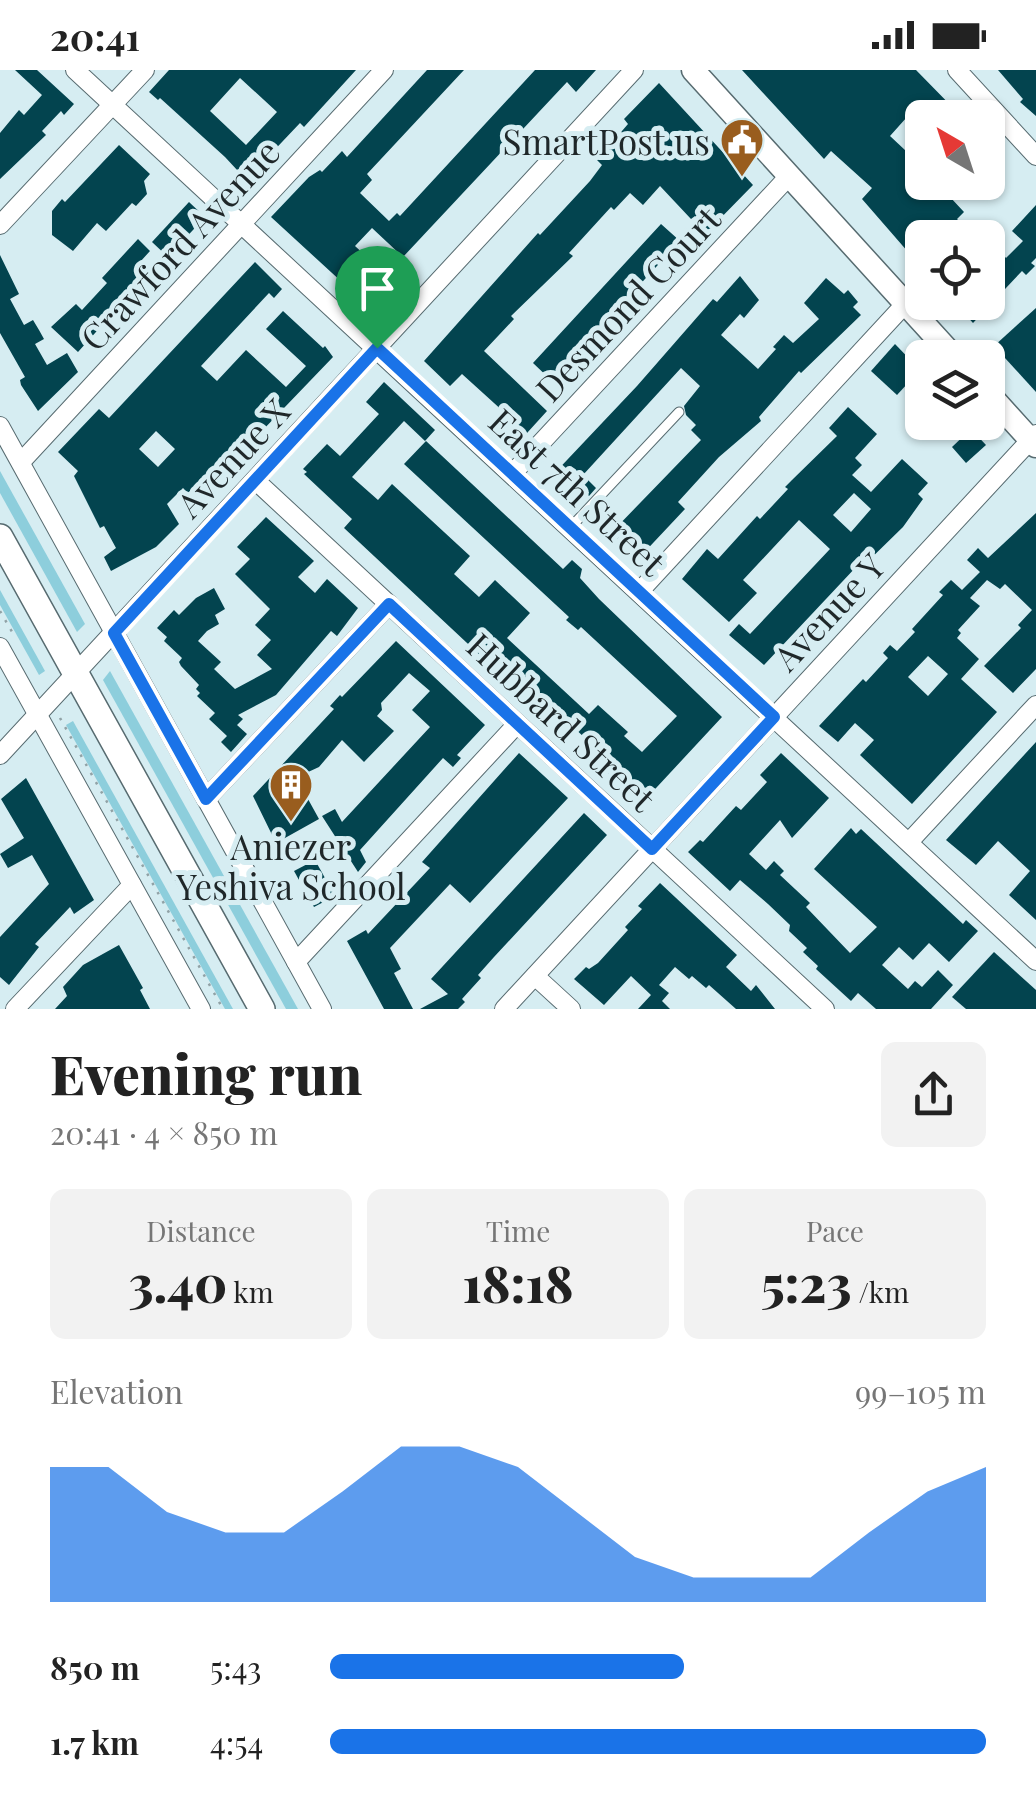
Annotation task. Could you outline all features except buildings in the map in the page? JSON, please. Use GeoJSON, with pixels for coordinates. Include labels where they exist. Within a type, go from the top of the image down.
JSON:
{"type":"FeatureCollection","features":[{"type":"Feature","properties":{"kind":"main road"},"geometry":{"type":"LineString","coordinates":[[693,70],[905,302]]}},
{"type":"Feature","properties":{"kind":"main road"},"geometry":{"type":"LineString","coordinates":[[921,320],[939,340]]}},
{"type":"Feature","properties":{"kind":"main road"},"geometry":{"type":"LineString","coordinates":[[1005,410],[1034,440]]}},
{"type":"Feature","properties":{"kind":"main road"},"geometry":{"type":"LineString","coordinates":[[0,538],[262,1009]]}},
{"type":"Feature","properties":{"kind":"street","name":"East 7th Street"},"geometry":{"type":"LineString","coordinates":[[75,70],[1036,960]]}},
{"type":"Feature","properties":{"kind":"street"},"geometry":{"type":"LineString","coordinates":[[0,225],[144,70]]}},
{"type":"Feature","properties":{"kind":"street","name":"Crawford Avenue"},"geometry":{"type":"LineString","coordinates":[[21,462],[384,70]]}},
{"type":"Feature","properties":{"kind":"street","name":"Avenue X"},"geometry":{"type":"LineString","coordinates":[[0,755],[634,70]]}},
{"type":"Feature","properties":{"kind":"street"},"geometry":{"type":"LineString","coordinates":[[958,70],[1036,156]]}},
{"type":"Feature","properties":{"kind":"street","name":"Desmond Court"},"geometry":{"type":"LineString","coordinates":[[512,474],[790,175]]}},
{"type":"Feature","properties":{"kind":"street"},"geometry":{"type":"LineString","coordinates":[[639,592],[905,304]]}},
{"type":"Feature","properties":{"kind":"street"},"geometry":{"type":"LineString","coordinates":[[0,426],[322,1009]]}},
{"type":"Feature","properties":{"kind":"street","name":"Avenue Y"},"geometry":{"type":"LineString","coordinates":[[504,1009],[1034,440]]}},
{"type":"Feature","properties":{"kind":"street","name":"Hubbard Street"},"geometry":{"type":"LineString","coordinates":[[255,480],[825,1009]]}},
{"type":"Feature","properties":{"kind":"street"},"geometry":{"type":"LineString","coordinates":[[206,799],[389,604]]}},
{"type":"Feature","properties":{"kind":"street"},"geometry":{"type":"LineString","coordinates":[[0,647],[201,1009]]}},
{"type":"Feature","properties":{"kind":"street"},"geometry":{"type":"LineString","coordinates":[[908,842],[1036,704]]}},
{"type":"Feature","properties":{"kind":"street"},"geometry":{"type":"LineString","coordinates":[[296,962],[517,724]]}},
{"type":"Feature","properties":{"kind":"street"},"geometry":{"type":"LineString","coordinates":[[15,1009],[132,885]]}},
{"type":"Feature","properties":{"kind":"street"},"geometry":{"type":"LineString","coordinates":[[535,976],[571,1009]]}},
{"type":"Feature","properties":{"kind":"lane"},"geometry":{"type":"LineString","coordinates":[[570,528],[679,412]]}},
{"type":"Feature","properties":{"kind":"path"},"geometry":{"type":"LineString","coordinates":[[58,715],[223,1009]]}},
{"type":"Feature","properties":{"kind":"shaded area"},"geometry":{"type":"Polygon","coordinates":[[[0,471],[85,624],[77,632],[0,493],[0,471]]]}},
{"type":"Feature","properties":{"kind":"shaded area"},"geometry":{"type":"Polygon","coordinates":[[[0,590],[45,671],[39,675],[0,605],[0,590]]]}},
{"type":"Feature","properties":{"kind":"shaded area"},"geometry":{"type":"Polygon","coordinates":[[[110,671],[298,1009],[286,1009],[103,680],[110,671]]]}},
{"type":"Feature","properties":{"kind":"shaded area"},"geometry":{"type":"Polygon","coordinates":[[[73,721],[233,1009],[225,1009],[66,725],[73,721]]]}},
{"type":"Feature","properties":{"kind":"place","name":"SmartPost.us"},"geometry":{"type":"Point","coordinates":[742,178]}},
{"type":"Feature","properties":{"kind":"place","name":"Aniezer Yeshiva School"},"geometry":{"type":"Point","coordinates":[291,823]}},
{"type":"Feature","properties":{"kind":"route"},"geometry":{"type":"LineString","coordinates":[[377,348],[774,717],[652,849],[389,604],[206,799],[114,633],[377,348]]}}]}
